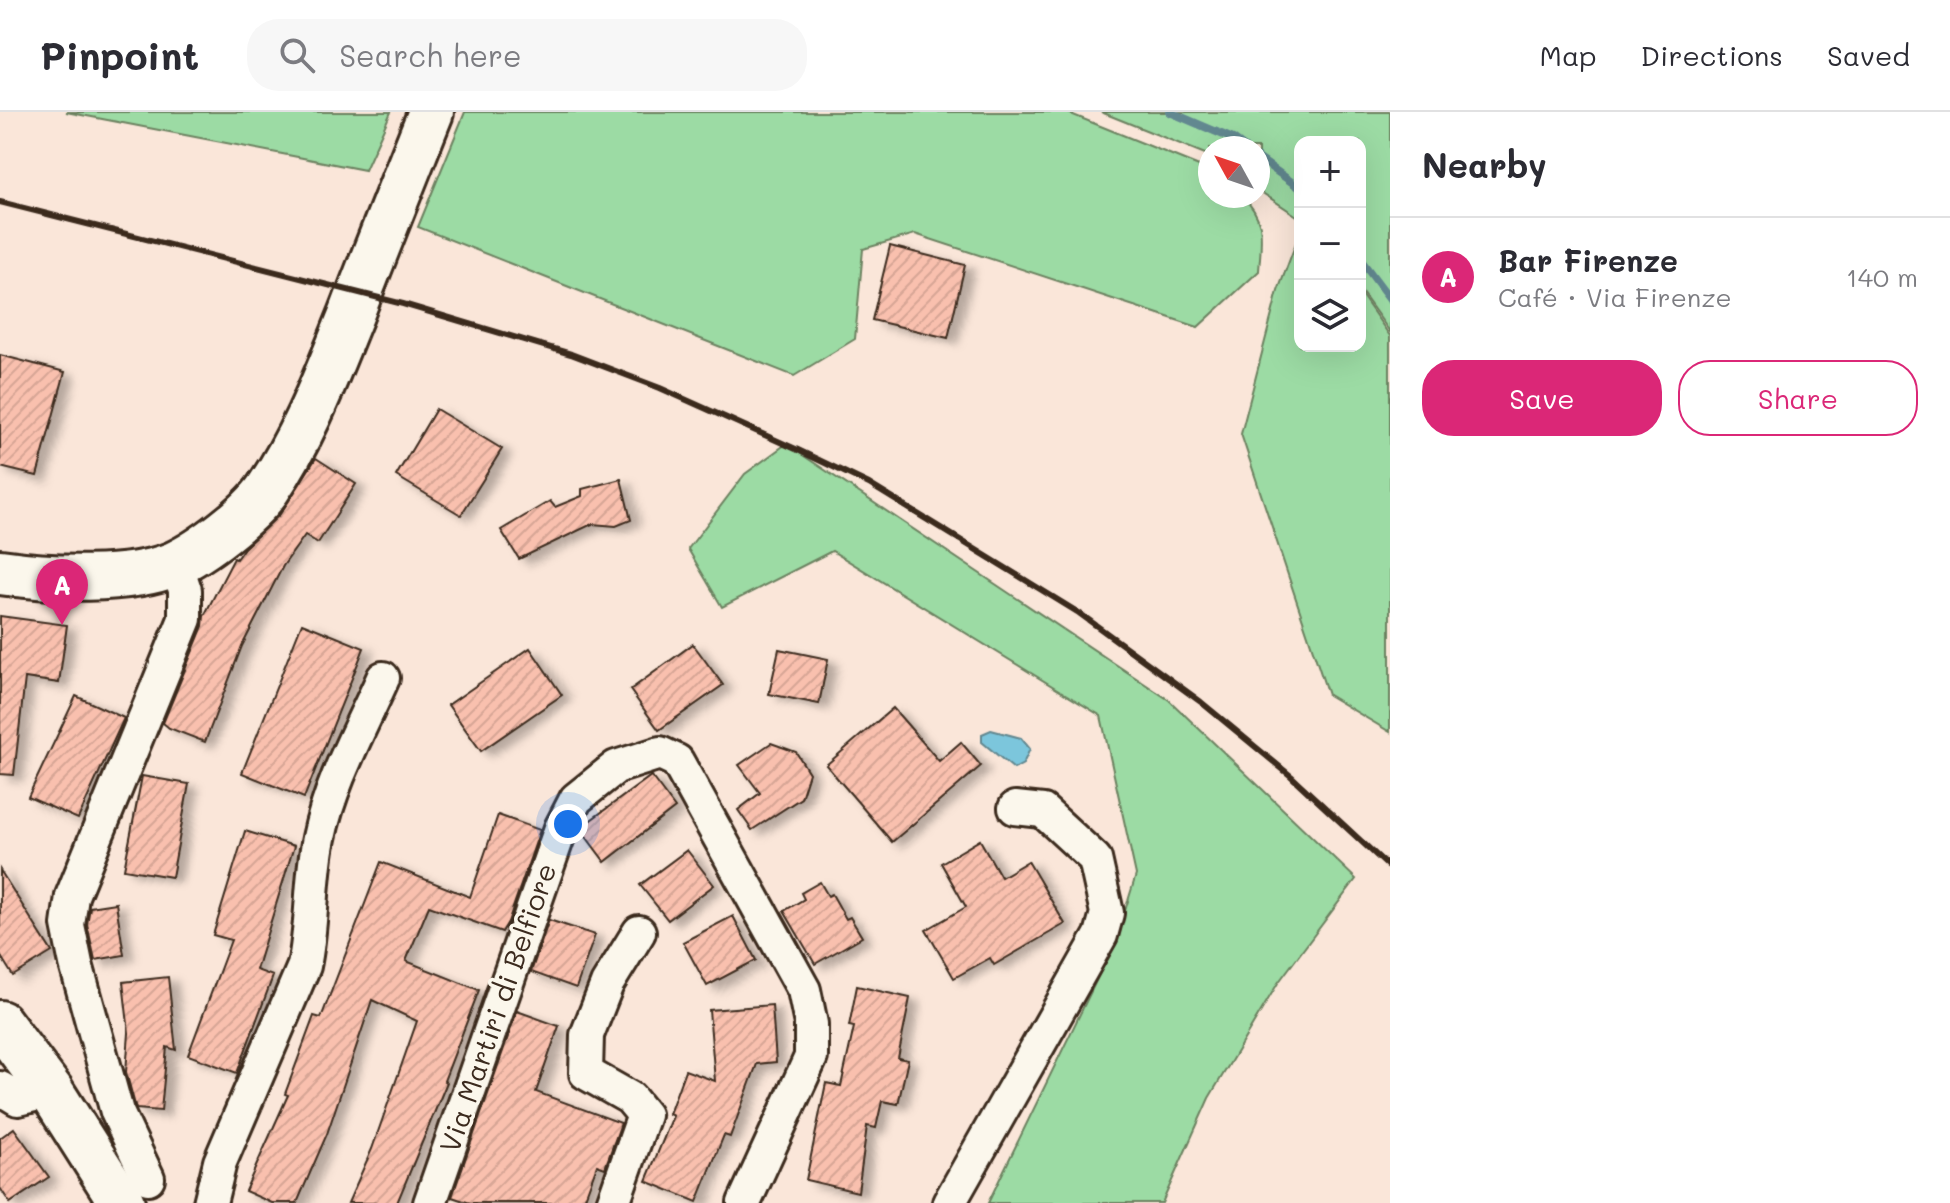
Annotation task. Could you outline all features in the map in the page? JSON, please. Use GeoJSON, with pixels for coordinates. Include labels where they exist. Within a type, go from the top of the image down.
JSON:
{"type":"FeatureCollection","features":[{"type":"Feature","properties":{"kind":"main road"},"geometry":{"type":"LineString","coordinates":[[0,572],[98,577],[145,574],[176,563],[232,526],[266,492],[291,450],[338,345],[431,112]]}},
{"type":"Feature","properties":{"kind":"main road"},"geometry":{"type":"LineString","coordinates":[[0,1023],[51,1091],[135,1190]]}},
{"type":"Feature","properties":{"kind":"street"},"geometry":{"type":"LineString","coordinates":[[135,1190],[68,925],[72,896],[185,619],[185,590],[176,563]]}},
{"type":"Feature","properties":{"kind":"street"},"geometry":{"type":"LineString","coordinates":[[210,1203],[220,1162],[304,966],[309,944],[318,842],[325,812],[383,678]]}},
{"type":"Feature","properties":{"kind":"street","name":"Via Martiri di Belfiore"},"geometry":{"type":"LineString","coordinates":[[430,1203],[566,819],[576,799],[616,767],[660,753],[677,761],[747,883],[804,990],[811,1024],[811,1057],[744,1203]]}},
{"type":"Feature","properties":{"kind":"street"},"geometry":{"type":"LineString","coordinates":[[949,1203],[1101,935],[1107,913],[1095,859],[1043,811],[1015,808]]}},
{"type":"Feature","properties":{"kind":"street"},"geometry":{"type":"LineString","coordinates":[[613,1203],[644,1115],[630,1098],[586,1073],[587,1035],[607,984],[639,932]]}},
{"type":"Feature","properties":{"kind":"street"},"geometry":{"type":"LineString","coordinates":[[0,1088],[18,1099],[51,1091]]}},
{"type":"Feature","properties":{"kind":"green space"},"geometry":{"type":"Polygon","coordinates":[[[66,112],[391,112],[365,170],[66,112]]]}},
{"type":"Feature","properties":{"kind":"green space"},"geometry":{"type":"Polygon","coordinates":[[[465,112],[1066,112],[1198,166],[1198,208],[1252,208],[1259,222],[1261,240],[1259,271],[1198,327],[915,234],[863,249],[855,339],[794,376],[418,227],[465,112]]]}},
{"type":"Feature","properties":{"kind":"green space"},"geometry":{"type":"Polygon","coordinates":[[[1101,112],[1390,112],[1390,332],[1366,298],[1366,136],[1294,136],[1294,214],[1270,198],[1270,136],[1198,136],[1198,151],[1101,112]]]}},
{"type":"Feature","properties":{"kind":"green space"},"geometry":{"type":"Polygon","coordinates":[[[1294,248],[1294,352],[1366,352],[1366,302],[1390,336],[1390,732],[1328,695],[1241,434],[1278,291],[1294,248]]]}},
{"type":"Feature","properties":{"kind":"green space"},"geometry":{"type":"Polygon","coordinates":[[[786,444],[1169,700],[1356,879],[1278,983],[1209,1098],[1162,1203],[988,1203],[1116,940],[1136,875],[1101,716],[832,551],[722,607],[688,549],[745,474],[786,444]]]}},
{"type":"Feature","properties":{"kind":"water"},"geometry":{"type":"Polygon","coordinates":[[[991,730],[1021,738],[1030,749],[1023,764],[1014,769],[982,742],[982,734],[991,730]]]}},
{"type":"Feature","properties":{"kind":"building"},"geometry":{"type":"Polygon","coordinates":[[[890,246],[965,265],[948,338],[872,320],[890,246]]]}},
{"type":"Feature","properties":{"kind":"building"},"geometry":{"type":"Polygon","coordinates":[[[0,355],[65,372],[37,476],[0,467],[0,355]]]}},
{"type":"Feature","properties":{"kind":"building"},"geometry":{"type":"Polygon","coordinates":[[[436,409],[502,449],[461,515],[396,476],[436,409]]]}},
{"type":"Feature","properties":{"kind":"building"},"geometry":{"type":"Polygon","coordinates":[[[316,458],[356,484],[318,543],[305,535],[283,566],[242,646],[205,742],[169,728],[163,723],[203,626],[204,616],[234,558],[280,514],[316,458]]]}},
{"type":"Feature","properties":{"kind":"building"},"geometry":{"type":"Polygon","coordinates":[[[621,479],[631,520],[616,526],[592,524],[519,559],[501,530],[550,501],[555,507],[582,496],[582,489],[621,479]]]}},
{"type":"Feature","properties":{"kind":"building"},"geometry":{"type":"Polygon","coordinates":[[[0,616],[67,625],[59,683],[25,678],[14,775],[0,774],[0,616]]]}},
{"type":"Feature","properties":{"kind":"building"},"geometry":{"type":"Polygon","coordinates":[[[302,623],[364,648],[304,798],[242,773],[302,623]]]}},
{"type":"Feature","properties":{"kind":"building"},"geometry":{"type":"Polygon","coordinates":[[[693,644],[723,685],[659,730],[630,690],[693,644]]]}},
{"type":"Feature","properties":{"kind":"building"},"geometry":{"type":"Polygon","coordinates":[[[530,648],[562,695],[481,751],[448,705],[530,648]]]}},
{"type":"Feature","properties":{"kind":"building"},"geometry":{"type":"Polygon","coordinates":[[[779,649],[828,659],[819,704],[769,694],[779,649]]]}},
{"type":"Feature","properties":{"kind":"building"},"geometry":{"type":"Polygon","coordinates":[[[76,696],[124,718],[78,819],[28,797],[76,696]]]}},
{"type":"Feature","properties":{"kind":"building"},"geometry":{"type":"Polygon","coordinates":[[[893,708],[939,761],[961,742],[981,766],[892,842],[826,765],[893,708]]]}},
{"type":"Feature","properties":{"kind":"building"},"geometry":{"type":"Polygon","coordinates":[[[771,743],[796,752],[809,773],[801,798],[752,830],[738,810],[760,793],[739,765],[771,743]]]}},
{"type":"Feature","properties":{"kind":"building"},"geometry":{"type":"Polygon","coordinates":[[[142,776],[189,784],[172,877],[124,869],[142,776]]]}},
{"type":"Feature","properties":{"kind":"building"},"geometry":{"type":"Polygon","coordinates":[[[651,776],[675,808],[605,862],[581,830],[651,776]]]}},
{"type":"Feature","properties":{"kind":"building"},"geometry":{"type":"Polygon","coordinates":[[[498,815],[540,830],[502,932],[429,906],[406,961],[479,990],[444,1081],[447,1082],[397,1203],[348,1203],[372,1149],[417,1021],[372,1000],[327,1134],[297,1203],[272,1203],[245,1191],[288,1095],[285,1094],[314,1016],[321,1018],[381,862],[470,897],[498,815]]]}},
{"type":"Feature","properties":{"kind":"building"},"geometry":{"type":"Polygon","coordinates":[[[245,831],[294,846],[256,970],[273,976],[237,1073],[188,1055],[231,940],[213,935],[245,831]]]}},
{"type":"Feature","properties":{"kind":"building"},"geometry":{"type":"Polygon","coordinates":[[[980,840],[1001,877],[1028,861],[1065,924],[994,965],[990,958],[954,978],[926,930],[966,907],[941,863],[980,840]]]}},
{"type":"Feature","properties":{"kind":"building"},"geometry":{"type":"Polygon","coordinates":[[[687,850],[714,885],[668,920],[640,885],[687,850]]]}},
{"type":"Feature","properties":{"kind":"building"},"geometry":{"type":"Polygon","coordinates":[[[0,870],[52,952],[13,976],[0,955],[0,870]]]}},
{"type":"Feature","properties":{"kind":"building"},"geometry":{"type":"Polygon","coordinates":[[[820,882],[828,896],[832,894],[846,919],[850,917],[862,937],[815,964],[784,911],[804,899],[801,893],[820,882]]]}},
{"type":"Feature","properties":{"kind":"building"},"geometry":{"type":"Polygon","coordinates":[[[116,903],[124,955],[95,960],[87,924],[90,907],[116,903]]]}},
{"type":"Feature","properties":{"kind":"building"},"geometry":{"type":"Polygon","coordinates":[[[733,916],[756,960],[707,986],[683,942],[733,916]]]}},
{"type":"Feature","properties":{"kind":"building"},"geometry":{"type":"Polygon","coordinates":[[[549,920],[595,935],[576,988],[531,972],[549,920]]]}},
{"type":"Feature","properties":{"kind":"building"},"geometry":{"type":"Polygon","coordinates":[[[168,977],[176,1050],[167,1047],[161,1111],[136,1109],[126,1072],[129,1033],[123,982],[168,977]]]}},
{"type":"Feature","properties":{"kind":"building"},"geometry":{"type":"Polygon","coordinates":[[[857,986],[910,998],[898,1058],[908,1060],[898,1104],[882,1101],[876,1128],[867,1126],[858,1192],[806,1180],[826,1083],[841,1086],[854,1027],[849,1026],[857,986]]]}},
{"type":"Feature","properties":{"kind":"building"},"geometry":{"type":"Polygon","coordinates":[[[772,1005],[776,1062],[757,1064],[730,1137],[724,1135],[697,1202],[646,1181],[673,1116],[669,1114],[685,1070],[715,1081],[709,1010],[772,1005]]]}},
{"type":"Feature","properties":{"kind":"building"},"geometry":{"type":"Polygon","coordinates":[[[517,1011],[559,1026],[536,1092],[621,1123],[605,1168],[597,1165],[583,1203],[470,1203],[452,1197],[517,1011]]]}},
{"type":"Feature","properties":{"kind":"building"},"geometry":{"type":"Polygon","coordinates":[[[14,1128],[49,1177],[10,1203],[0,1188],[0,1138],[14,1128]]]}},
{"type":"Feature","properties":{"kind":"waterway"},"geometry":{"type":"LineString","coordinates":[[1170,112],[1226,136]]}},
{"type":"Feature","properties":{"kind":"waterway"},"geometry":{"type":"LineString","coordinates":[[1270,167],[1294,184]]}},
{"type":"Feature","properties":{"kind":"waterway"},"geometry":{"type":"LineString","coordinates":[[1366,267],[1390,299]]}},
{"type":"Feature","properties":{"kind":"railway"},"geometry":{"type":"LineString","coordinates":[[0,202],[403,304],[571,354],[660,388],[869,484],[1079,613],[1201,702],[1291,776],[1390,868]]}},
{"type":"Feature","properties":{"kind":"place","name":"Bar Firenze"},"geometry":{"type":"Point","coordinates":[62,625]}}]}
